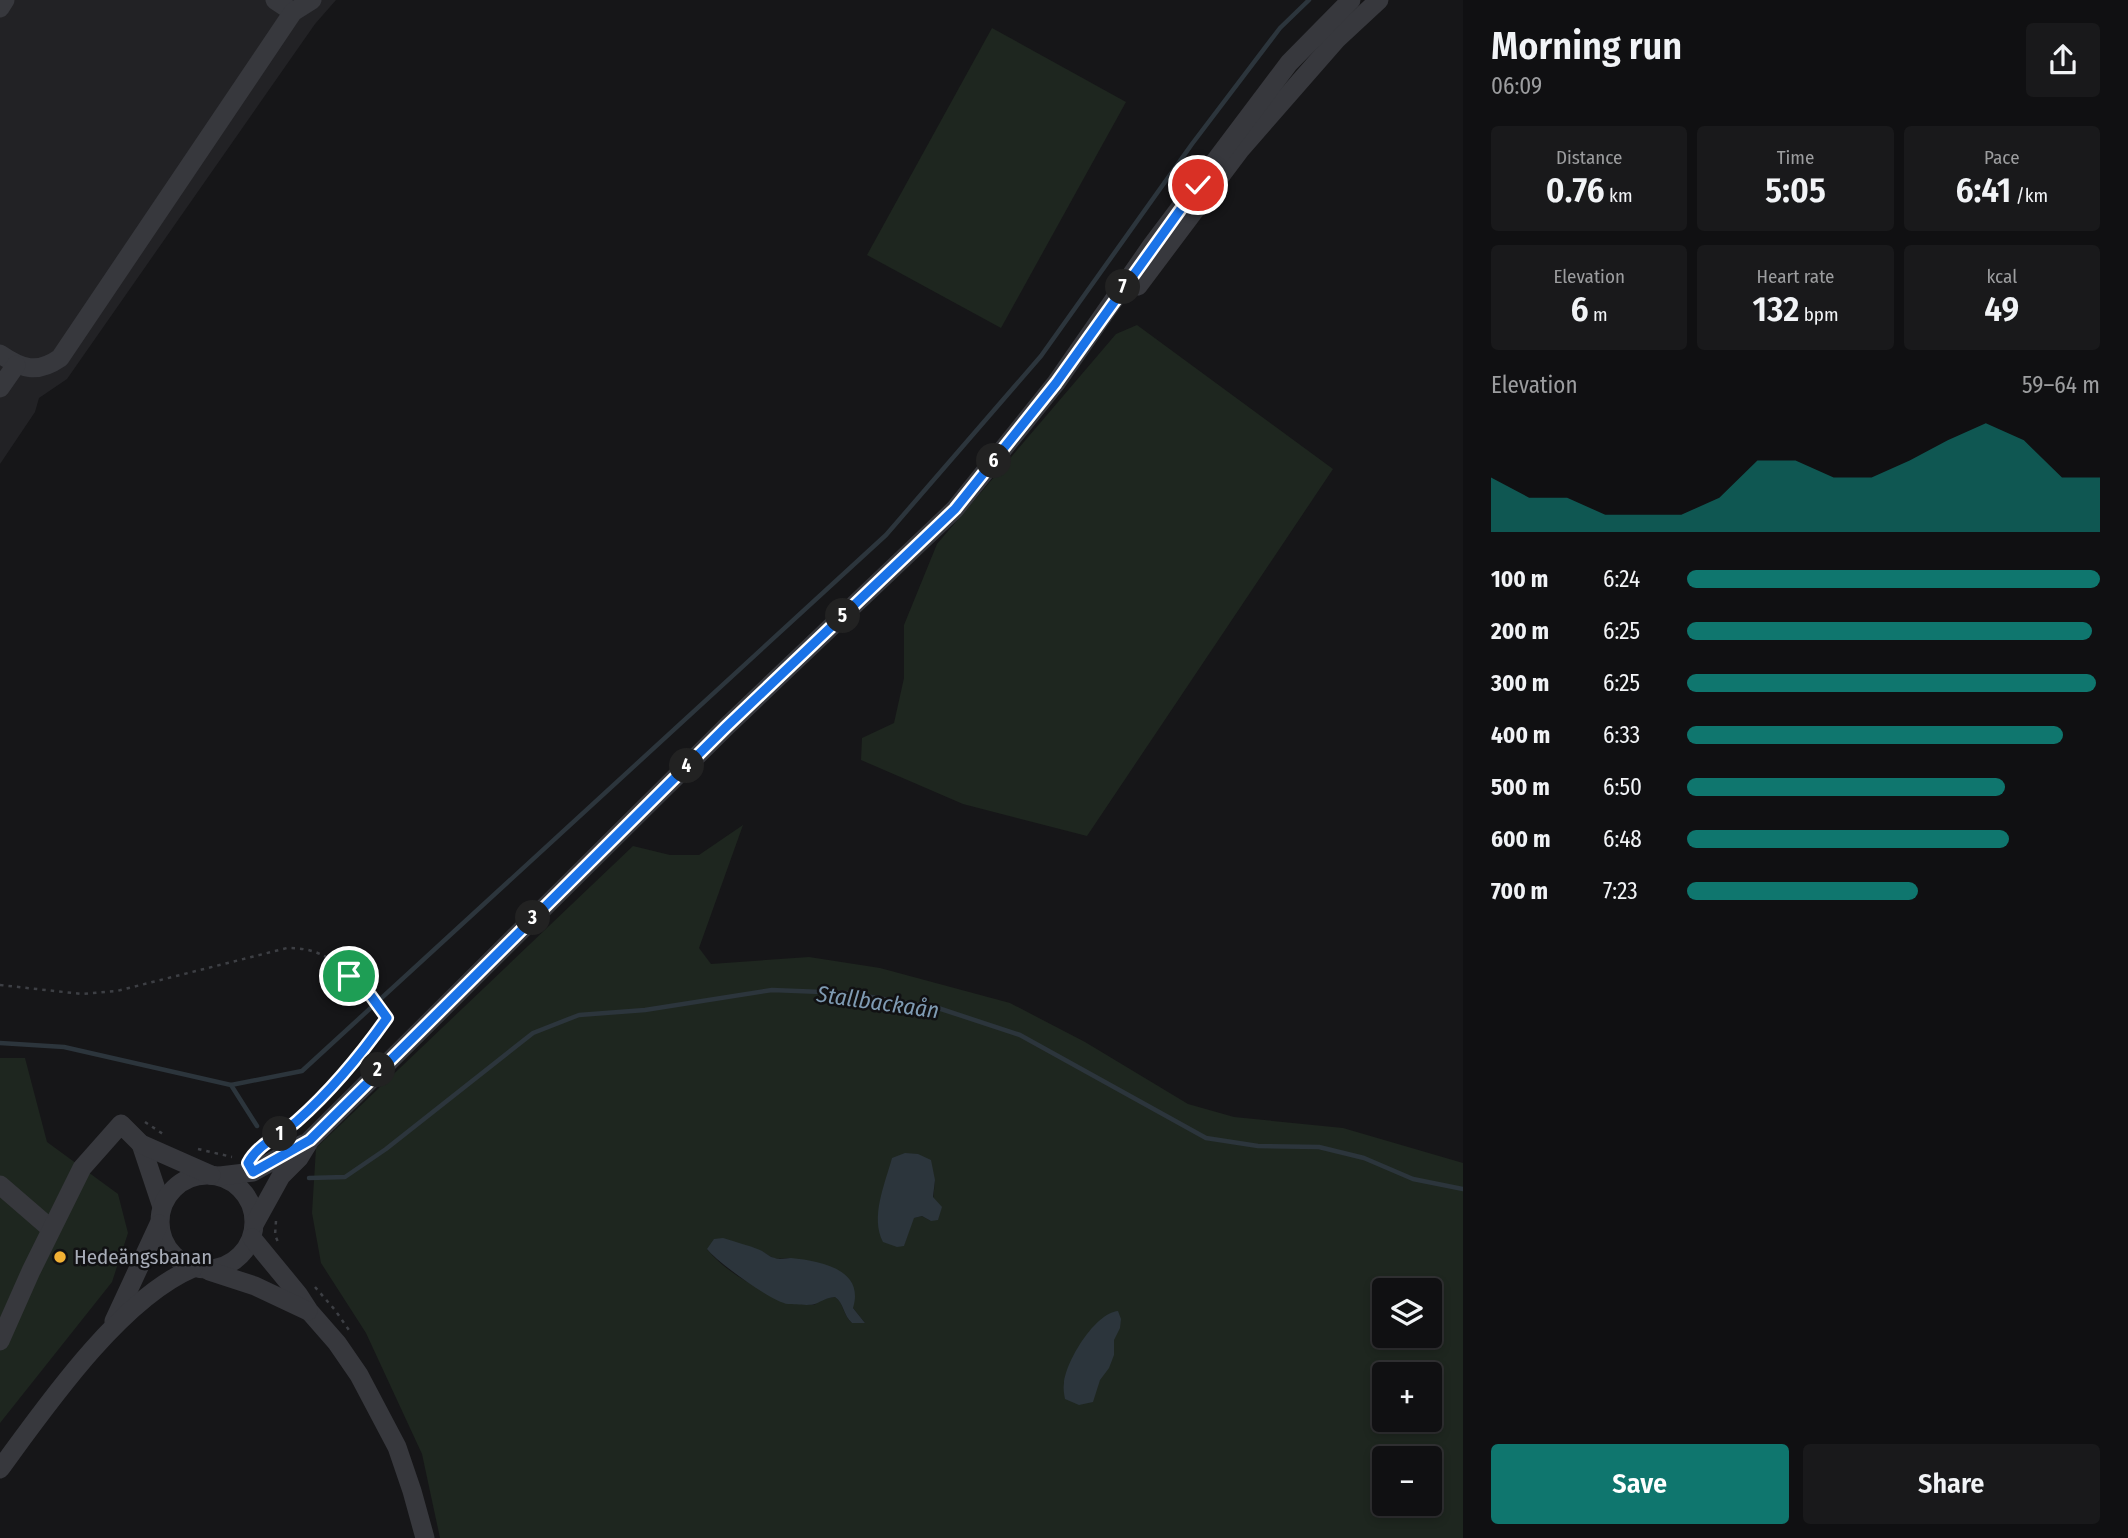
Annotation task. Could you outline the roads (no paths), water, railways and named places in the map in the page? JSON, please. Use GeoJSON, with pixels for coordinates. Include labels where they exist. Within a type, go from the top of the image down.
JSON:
{"type":"FeatureCollection","features":[{"type":"Feature","properties":{"kind":"street"},"geometry":{"type":"LineString","coordinates":[[0,8],[5,0]]}},
{"type":"Feature","properties":{"kind":"street"},"geometry":{"type":"LineString","coordinates":[[275,0],[293,12]]}},
{"type":"Feature","properties":{"kind":"street"},"geometry":{"type":"LineString","coordinates":[[0,388],[8,359],[36,369],[47,367],[60,358],[73,342],[293,12],[312,0]]}},
{"type":"Feature","properties":{"kind":"street"},"geometry":{"type":"LineString","coordinates":[[1056,383],[1152,245],[1289,63],[1351,0]]}},
{"type":"Feature","properties":{"kind":"street"},"geometry":{"type":"LineString","coordinates":[[0,1469],[45,1408],[107,1334],[160,1284],[200,1269],[222,1268],[246,1251],[271,1193],[310,1140],[726,727],[955,509],[1056,383],[1103,331],[1240,150],[1337,39],[1379,0]]}},
{"type":"Feature","properties":{"kind":"street"},"geometry":{"type":"LineString","coordinates":[[0,1341],[82,1168],[121,1124],[141,1144],[234,1183],[245,1194],[252,1208],[254,1230],[309,1311],[337,1343],[359,1375],[397,1447],[425,1538]]}},
{"type":"Feature","properties":{"kind":"street"},"geometry":{"type":"LineString","coordinates":[[107,1334],[169,1193],[181,1182],[195,1176],[253,1172],[310,1140]]}},
{"type":"Feature","properties":{"kind":"street"},"geometry":{"type":"LineString","coordinates":[[141,1144],[160,1215],[162,1238],[179,1262],[255,1286],[309,1311]]}},
{"type":"Feature","properties":{"kind":"street"},"geometry":{"type":"LineString","coordinates":[[0,1185],[51,1229]]}},
{"type":"Feature","properties":{"kind":"waterway"},"geometry":{"type":"LineString","coordinates":[[0,1043],[64,1047],[231,1085],[302,1071],[886,535],[1041,356],[1192,144],[1280,28],[1309,0]]}},
{"type":"Feature","properties":{"kind":"waterway","name":"Stallbackaån"},"geometry":{"type":"LineString","coordinates":[[309,1178],[345,1177],[386,1149],[533,1033],[579,1015],[645,1010],[772,990],[847,993],[938,1008],[1020,1035],[1206,1138],[1258,1146],[1319,1147],[1364,1158],[1413,1179],[1463,1189]]}},
{"type":"Feature","properties":{"kind":"waterway"},"geometry":{"type":"LineString","coordinates":[[231,1085],[257,1126]]}},
{"type":"Feature","properties":{"kind":"place","name":"Hedeängsbanan"},"geometry":{"type":"Point","coordinates":[60,1257]}}]}
